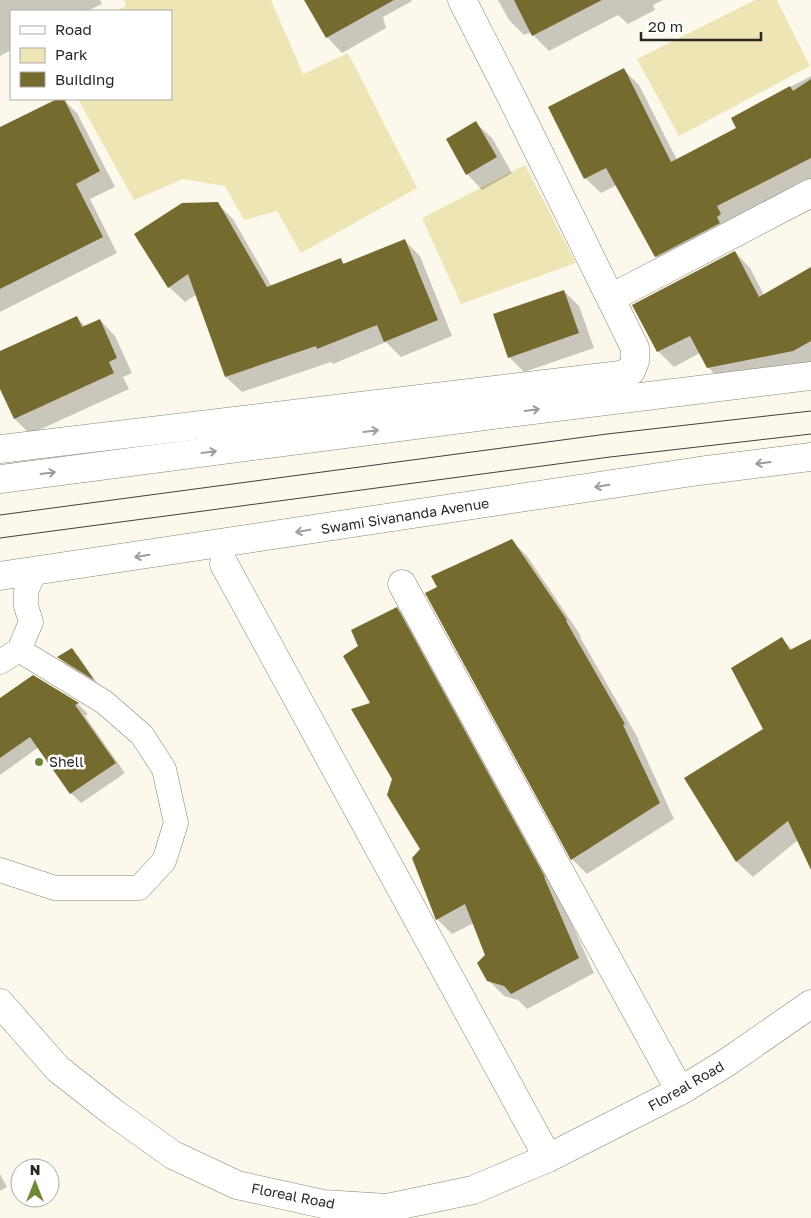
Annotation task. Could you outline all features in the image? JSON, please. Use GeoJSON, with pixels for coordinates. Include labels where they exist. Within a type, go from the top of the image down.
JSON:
{"type":"FeatureCollection","features":[{"type":"Feature","properties":{"kind":"street"},"geometry":{"type":"LineString","coordinates":[[0,449],[620,376],[631,371],[635,361],[635,348],[462,0]]}},
{"type":"Feature","properties":{"kind":"street"},"geometry":{"type":"LineString","coordinates":[[611,298],[811,193]]}},
{"type":"Feature","properties":{"kind":"street"},"geometry":{"type":"LineString","coordinates":[[0,479],[811,376]]}},
{"type":"Feature","properties":{"kind":"street","name":"Swami Sivananda Avenue"},"geometry":{"type":"LineString","coordinates":[[0,576],[699,471],[811,457]]}},
{"type":"Feature","properties":{"kind":"street"},"geometry":{"type":"LineString","coordinates":[[224,564],[548,1158]]}},
{"type":"Feature","properties":{"kind":"street"},"geometry":{"type":"LineString","coordinates":[[402,584],[680,1091]]}},
{"type":"Feature","properties":{"kind":"street","name":"Floreal Road"},"geometry":{"type":"LineString","coordinates":[[0,1003],[58,1069],[114,1113],[173,1155],[237,1184],[321,1211],[387,1208],[473,1190],[548,1158],[680,1091],[726,1063],[811,1004]]}},
{"type":"Feature","properties":{"kind":"lane"},"geometry":{"type":"LineString","coordinates":[[0,870],[55,888],[139,888],[164,861],[176,823],[164,769],[142,735],[104,702],[9,656],[31,622],[26,606],[26,591],[35,572]]}},
{"type":"Feature","properties":{"kind":"green space"},"geometry":{"type":"Polygon","coordinates":[[[124,0],[271,0],[303,74],[348,53],[417,188],[301,253],[277,211],[244,220],[225,186],[183,179],[134,200],[79,100],[172,100],[172,10],[117,10],[126,6],[124,0]]]}},
{"type":"Feature","properties":{"kind":"green space"},"geometry":{"type":"Polygon","coordinates":[[[755,0],[777,0],[810,66],[679,136],[637,59],[755,0]]]}},
{"type":"Feature","properties":{"kind":"green space"},"geometry":{"type":"Polygon","coordinates":[[[525,165],[576,263],[461,304],[422,218],[525,165]]]}},
{"type":"Feature","properties":{"kind":"building"},"geometry":{"type":"Polygon","coordinates":[[[304,0],[394,0],[326,38],[304,0]]]}},
{"type":"Feature","properties":{"kind":"building"},"geometry":{"type":"Polygon","coordinates":[[[514,0],[602,0],[532,36],[514,0]]]}},
{"type":"Feature","properties":{"kind":"building"},"geometry":{"type":"Polygon","coordinates":[[[624,68],[671,162],[736,128],[731,118],[790,86],[793,91],[811,79],[811,158],[717,206],[721,214],[717,217],[720,223],[655,257],[606,168],[584,179],[548,107],[624,68]]]}},
{"type":"Feature","properties":{"kind":"building"},"geometry":{"type":"Polygon","coordinates":[[[55,100],[64,100],[100,171],[76,184],[103,237],[0,289],[0,127],[55,100]]]}},
{"type":"Feature","properties":{"kind":"building"},"geometry":{"type":"Polygon","coordinates":[[[476,121],[497,157],[466,175],[446,139],[476,121]]]}},
{"type":"Feature","properties":{"kind":"building"},"geometry":{"type":"Polygon","coordinates":[[[218,202],[267,287],[341,258],[343,264],[405,239],[438,320],[384,342],[377,325],[317,349],[316,346],[225,377],[188,274],[168,288],[134,234],[182,203],[218,202]]]}},
{"type":"Feature","properties":{"kind":"building"},"geometry":{"type":"Polygon","coordinates":[[[735,251],[759,297],[811,267],[811,341],[793,351],[707,368],[690,336],[657,352],[632,305],[735,251]]]}},
{"type":"Feature","properties":{"kind":"building"},"geometry":{"type":"Polygon","coordinates":[[[564,290],[579,333],[508,358],[493,314],[564,290]]]}},
{"type":"Feature","properties":{"kind":"building"},"geometry":{"type":"Polygon","coordinates":[[[77,316],[82,327],[100,319],[117,358],[109,362],[114,373],[14,419],[0,389],[0,351],[77,316]]]}},
{"type":"Feature","properties":{"kind":"building"},"geometry":{"type":"Polygon","coordinates":[[[512,539],[567,620],[625,724],[623,725],[660,803],[571,860],[425,593],[437,587],[431,576],[512,539]]]}},
{"type":"Feature","properties":{"kind":"building"},"geometry":{"type":"Polygon","coordinates":[[[397,607],[545,877],[579,958],[511,994],[504,986],[487,981],[477,963],[485,955],[465,904],[436,920],[412,858],[420,849],[387,795],[392,779],[351,709],[370,703],[343,656],[358,646],[351,630],[397,607]]]}},
{"type":"Feature","properties":{"kind":"building"},"geometry":{"type":"Polygon","coordinates":[[[782,637],[790,650],[811,639],[811,870],[788,821],[736,862],[684,778],[763,729],[731,668],[782,637]]]}},
{"type":"Feature","properties":{"kind":"building"},"geometry":{"type":"Polygon","coordinates":[[[72,648],[94,680],[57,657],[72,648]]]}},
{"type":"Feature","properties":{"kind":"building"},"geometry":{"type":"Polygon","coordinates":[[[33,675],[79,703],[75,705],[116,763],[70,794],[30,737],[0,758],[0,698],[33,675]]]}},
{"type":"Feature","properties":{"kind":"tram line"},"geometry":{"type":"LineString","coordinates":[[0,515],[607,434],[811,411]]}},
{"type":"Feature","properties":{"kind":"tram line"},"geometry":{"type":"LineString","coordinates":[[0,538],[610,457],[811,434]]}},
{"type":"Feature","properties":{"kind":"place","name":"Shell"},"geometry":{"type":"Point","coordinates":[39,762]}}]}
